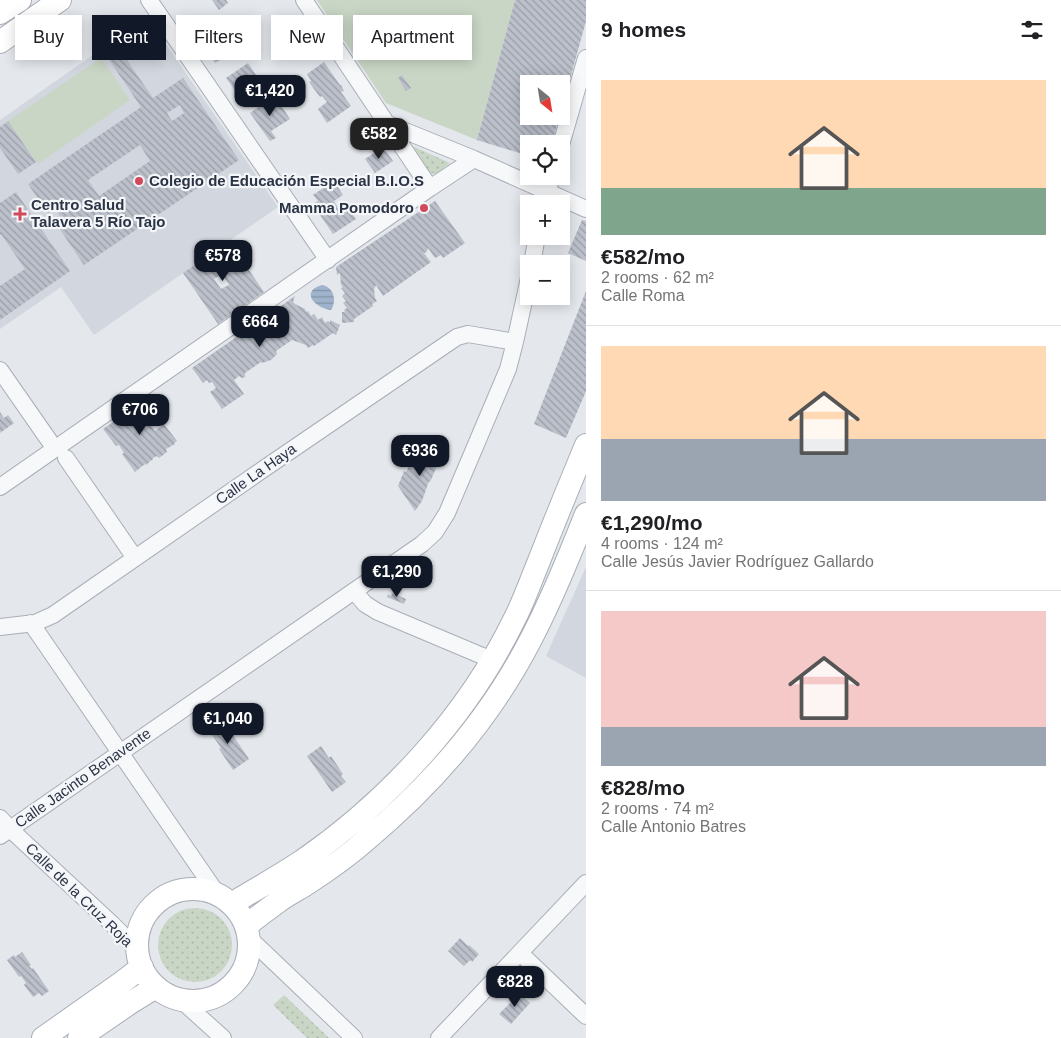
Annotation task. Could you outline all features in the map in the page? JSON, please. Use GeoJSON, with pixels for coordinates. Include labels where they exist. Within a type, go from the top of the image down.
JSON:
{"type":"FeatureCollection","features":[{"type":"Feature","properties":{"kind":"street"},"geometry":{"type":"LineString","coordinates":[[0,14],[20,0]]}},
{"type":"Feature","properties":{"kind":"street"},"geometry":{"type":"LineString","coordinates":[[0,42],[60,0]]}},
{"type":"Feature","properties":{"kind":"street"},"geometry":{"type":"LineString","coordinates":[[149,0],[328,260]]}},
{"type":"Feature","properties":{"kind":"street"},"geometry":{"type":"LineString","coordinates":[[304,0],[430,188]]}},
{"type":"Feature","properties":{"kind":"street"},"geometry":{"type":"LineString","coordinates":[[564,135],[586,58]]}},
{"type":"Feature","properties":{"kind":"street"},"geometry":{"type":"LineString","coordinates":[[388,124],[474,160],[540,195]]}},
{"type":"Feature","properties":{"kind":"street"},"geometry":{"type":"LineString","coordinates":[[0,487],[60,454],[328,260],[430,188],[474,160]]}},
{"type":"Feature","properties":{"kind":"street"},"geometry":{"type":"LineString","coordinates":[[570,205],[586,209]]}},
{"type":"Feature","properties":{"kind":"street","name":"Calle Jacinto Benavente"},"geometry":{"type":"LineString","coordinates":[[3,828],[119,753],[422,544],[435,532],[447,514],[508,370],[523,305]]}},
{"type":"Feature","properties":{"kind":"street","name":"Calle La Haya"},"geometry":{"type":"LineString","coordinates":[[0,627],[31,623],[53,615],[457,337],[468,334],[515,342]]}},
{"type":"Feature","properties":{"kind":"street"},"geometry":{"type":"LineString","coordinates":[[0,370],[135,558]]}},
{"type":"Feature","properties":{"kind":"street"},"geometry":{"type":"LineString","coordinates":[[31,623],[119,753],[224,899],[240,914],[247,932],[248,956],[242,973],[231,986],[216,996],[199,1001],[181,1000],[168,995],[156,987],[148,978],[140,959],[138,934],[144,918],[155,905],[169,895],[185,890],[202,890],[224,899],[268,882],[302,861],[334,837],[372,806],[412,767],[461,707],[492,660],[515,620],[586,445]]}},
{"type":"Feature","properties":{"kind":"street"},"geometry":{"type":"LineString","coordinates":[[247,932],[279,901],[338,862],[365,841],[417,794],[449,759],[512,674],[548,606],[586,514]]}},
{"type":"Feature","properties":{"kind":"street"},"geometry":{"type":"LineString","coordinates":[[354,591],[364,604],[378,612],[492,660]]}},
{"type":"Feature","properties":{"kind":"street","name":"Calle de la Cruz Roja"},"geometry":{"type":"LineString","coordinates":[[3,828],[112,924],[140,959]]}},
{"type":"Feature","properties":{"kind":"street"},"geometry":{"type":"LineString","coordinates":[[439,1038],[586,883]]}},
{"type":"Feature","properties":{"kind":"street"},"geometry":{"type":"LineString","coordinates":[[247,932],[354,1038]]}},
{"type":"Feature","properties":{"kind":"street"},"geometry":{"type":"LineString","coordinates":[[520,953],[586,1016]]}},
{"type":"Feature","properties":{"kind":"street"},"geometry":{"type":"LineString","coordinates":[[43,1038],[121,983],[140,959]]}},
{"type":"Feature","properties":{"kind":"street"},"geometry":{"type":"LineString","coordinates":[[79,1038],[156,987]]}},
{"type":"Feature","properties":{"kind":"street"},"geometry":{"type":"LineString","coordinates":[[181,1000],[223,1038]]}},
{"type":"Feature","properties":{"kind":"shaded area","name":"Colegio de Educación Especial B.I.O.S"},"geometry":{"type":"Polygon","coordinates":[[[166,45],[278,207],[94,335],[61,287],[0,329],[0,120],[92,56],[92,60],[166,60],[166,45]]]}},
{"type":"Feature","properties":{"kind":"shaded area"},"geometry":{"type":"Polygon","coordinates":[[[586,567],[586,678],[546,656],[586,567]]]}},
{"type":"Feature","properties":{"kind":"green space"},"geometry":{"type":"Polygon","coordinates":[[[317,0],[515,0],[477,140],[386,103],[357,60],[472,60],[472,15],[353,15],[353,54],[343,39],[343,15],[327,15],[317,0]]]}},
{"type":"Feature","properties":{"kind":"green space"},"geometry":{"type":"Polygon","coordinates":[[[98,60],[102,60],[130,100],[38,164],[8,121],[98,60]]]}},
{"type":"Feature","properties":{"kind":"green space"},"geometry":{"type":"Polygon","coordinates":[[[412,146],[450,163],[436,174],[430,173],[412,146]]]}},
{"type":"Feature","properties":{"kind":"green space"},"geometry":{"type":"Polygon","coordinates":[[[195,908],[216,914],[226,924],[232,945],[226,966],[216,976],[195,982],[174,976],[164,966],[158,945],[164,924],[174,914],[195,908]]]}},
{"type":"Feature","properties":{"kind":"green space"},"geometry":{"type":"Polygon","coordinates":[[[284,995],[329,1038],[307,1038],[273,1005],[284,995]]]}},
{"type":"Feature","properties":{"kind":"water"},"geometry":{"type":"Polygon","coordinates":[[[322,285],[332,291],[334,303],[331,310],[319,306],[312,299],[312,291],[322,285]]]}},
{"type":"Feature","properties":{"kind":"building"},"geometry":{"type":"Polygon","coordinates":[[[212,0],[226,0],[228,3],[219,10],[212,0]]]}},
{"type":"Feature","properties":{"kind":"building"},"geometry":{"type":"Polygon","coordinates":[[[515,0],[586,0],[586,21],[570,79],[570,75],[520,75],[520,125],[557,125],[554,135],[520,135],[520,153],[477,140],[515,0]]]}},
{"type":"Feature","properties":{"kind":"building"},"geometry":{"type":"Polygon","coordinates":[[[109,60],[127,60],[153,98],[183,78],[239,160],[84,265],[57,225],[63,220],[55,209],[48,213],[28,184],[141,107],[109,60]],[[180,105],[167,113],[172,121],[184,113],[180,105]],[[140,145],[88,180],[99,196],[150,161],[140,145]]]}},
{"type":"Feature","properties":{"kind":"building"},"geometry":{"type":"Polygon","coordinates":[[[324,62],[341,85],[344,91],[341,92],[351,106],[327,123],[318,109],[327,102],[322,96],[320,97],[309,82],[311,81],[307,74],[324,62]]]}},
{"type":"Feature","properties":{"kind":"building"},"geometry":{"type":"Polygon","coordinates":[[[248,63],[268,93],[247,107],[226,78],[248,63]]]}},
{"type":"Feature","properties":{"kind":"building"},"geometry":{"type":"Polygon","coordinates":[[[402,75],[411,88],[406,91],[398,78],[402,75]]]}},
{"type":"Feature","properties":{"kind":"building"},"geometry":{"type":"Polygon","coordinates":[[[275,96],[290,119],[271,131],[276,138],[270,141],[250,113],[275,96]]]}},
{"type":"Feature","properties":{"kind":"building"},"geometry":{"type":"Polygon","coordinates":[[[8,121],[36,162],[18,174],[0,148],[0,127],[8,121]]]}},
{"type":"Feature","properties":{"kind":"building"},"geometry":{"type":"Polygon","coordinates":[[[383,147],[393,161],[375,173],[365,159],[383,147]]]}},
{"type":"Feature","properties":{"kind":"building"},"geometry":{"type":"Polygon","coordinates":[[[334,181],[343,195],[334,201],[342,214],[349,209],[356,219],[333,234],[318,212],[320,211],[314,203],[318,201],[313,195],[334,181]]]}},
{"type":"Feature","properties":{"kind":"building","name":"Centro Salud Talavera 5 Río Tajo"},"geometry":{"type":"Polygon","coordinates":[[[16,192],[70,271],[0,320],[0,286],[25,269],[0,235],[0,203],[16,192]]]}},
{"type":"Feature","properties":{"kind":"building"},"geometry":{"type":"Polygon","coordinates":[[[435,201],[465,243],[443,258],[441,255],[435,258],[428,248],[425,253],[423,252],[431,262],[383,296],[376,285],[374,289],[377,301],[372,304],[373,306],[354,319],[354,322],[342,323],[342,312],[345,312],[344,310],[347,308],[343,303],[346,301],[342,296],[345,293],[341,288],[343,287],[341,285],[340,273],[337,275],[336,267],[435,201]]]}},
{"type":"Feature","properties":{"kind":"building"},"geometry":{"type":"Polygon","coordinates":[[[582,220],[586,221],[586,261],[568,253],[582,220]]]}},
{"type":"Feature","properties":{"kind":"building"},"geometry":{"type":"Polygon","coordinates":[[[229,241],[264,292],[218,324],[183,273],[229,241]],[[222,274],[214,279],[221,289],[229,285],[222,274]]]}},
{"type":"Feature","properties":{"kind":"building"},"geometry":{"type":"Polygon","coordinates":[[[586,291],[586,391],[566,438],[534,424],[586,291]]]}},
{"type":"Feature","properties":{"kind":"building"},"geometry":{"type":"Polygon","coordinates":[[[295,296],[293,302],[305,309],[306,312],[308,311],[311,316],[314,314],[318,320],[322,317],[325,323],[328,321],[330,323],[330,320],[340,325],[336,335],[333,333],[308,348],[306,345],[292,340],[276,351],[277,354],[271,360],[261,362],[245,373],[245,377],[239,376],[234,380],[244,394],[222,409],[210,392],[216,388],[212,382],[209,383],[207,380],[203,383],[192,368],[295,296]]]}},
{"type":"Feature","properties":{"kind":"building"},"geometry":{"type":"Polygon","coordinates":[[[146,399],[159,416],[149,423],[155,431],[164,424],[177,441],[166,449],[167,452],[159,458],[157,456],[153,458],[135,472],[122,454],[124,453],[119,445],[116,446],[103,429],[146,399]]]}},
{"type":"Feature","properties":{"kind":"building"},"geometry":{"type":"Polygon","coordinates":[[[0,412],[4,418],[8,415],[14,423],[0,433],[0,412]]]}},
{"type":"Feature","properties":{"kind":"building"},"geometry":{"type":"Polygon","coordinates":[[[434,446],[444,450],[422,501],[415,511],[398,486],[404,471],[406,472],[410,464],[416,467],[421,455],[430,449],[432,450],[434,446]]]}},
{"type":"Feature","properties":{"kind":"building"},"geometry":{"type":"Polygon","coordinates":[[[392,593],[406,599],[404,604],[387,597],[388,594],[391,596],[392,593]]]}},
{"type":"Feature","properties":{"kind":"building"},"geometry":{"type":"Polygon","coordinates":[[[213,721],[217,727],[224,722],[249,759],[233,770],[206,726],[213,721]]]}},
{"type":"Feature","properties":{"kind":"building"},"geometry":{"type":"Polygon","coordinates":[[[321,746],[329,758],[331,756],[346,782],[332,792],[307,756],[321,746]]]}},
{"type":"Feature","properties":{"kind":"building"},"geometry":{"type":"Polygon","coordinates":[[[460,938],[479,954],[472,962],[471,960],[469,961],[464,966],[448,951],[460,938]]]}},
{"type":"Feature","properties":{"kind":"building"},"geometry":{"type":"Polygon","coordinates":[[[22,952],[31,965],[29,966],[33,968],[49,991],[42,996],[39,993],[33,997],[24,985],[26,983],[21,976],[19,977],[7,960],[22,952]]]}},
{"type":"Feature","properties":{"kind":"building"},"geometry":{"type":"Polygon","coordinates":[[[520,992],[530,1003],[511,1024],[499,1014],[511,1002],[509,1001],[520,992]]]}},
{"type":"Feature","properties":{"kind":"place","name":"Colegio de Educación Especial B.I.O.S"},"geometry":{"type":"Point","coordinates":[139,181]}},
{"type":"Feature","properties":{"kind":"place","name":"Mamma Pomodoro"},"geometry":{"type":"Point","coordinates":[424,208]}},
{"type":"Feature","properties":{"kind":"place","name":"Centro Salud Talavera 5 Río Tajo"},"geometry":{"type":"Point","coordinates":[20,214]}}]}
